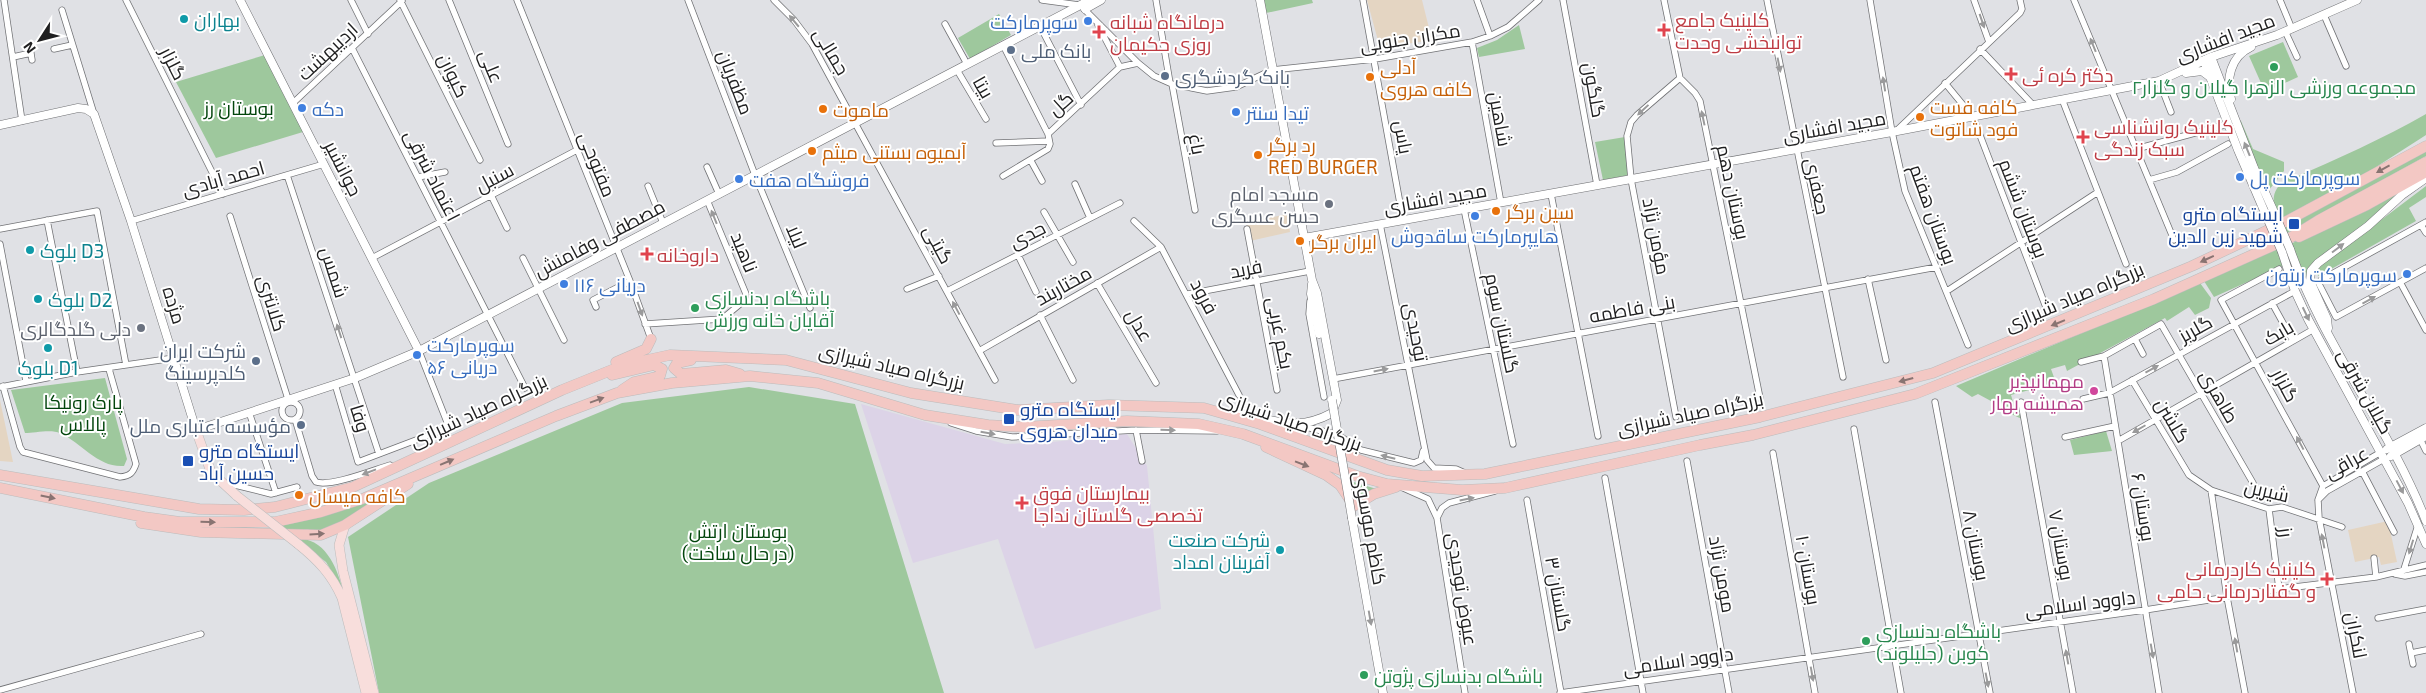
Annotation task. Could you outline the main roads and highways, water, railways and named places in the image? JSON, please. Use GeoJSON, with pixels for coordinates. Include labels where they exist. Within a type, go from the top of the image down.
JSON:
{"type":"FeatureCollection","features":[{"type":"Feature","properties":{"kind":"highway","name":"بزرگراه صیاد شیرازی"},"geometry":{"type":"LineString","coordinates":[[0,475],[199,509],[244,510],[302,502],[354,487],[509,415],[624,365],[670,355],[786,360],[912,393],[1018,410],[1109,405],[1204,408],[1260,424],[1387,470],[1422,476],[1500,472],[1696,431],[1934,372],[2192,266],[2283,222],[2426,146]]}},
{"type":"Feature","properties":{"kind":"highway","name":"بزرگراه صیاد شیرازی"},"geometry":{"type":"LineString","coordinates":[[0,488],[97,508],[180,522],[275,522],[348,504],[556,416],[617,393],[672,383],[750,376],[818,383],[925,415],[988,425],[1023,427],[1127,420],[1199,424],[1243,434],[1357,476],[1398,486],[1480,490],[1504,488],[1700,445],[1754,436],[1915,394],[2154,299],[2290,238],[2318,220],[2426,162]]}},
{"type":"Feature","properties":{"kind":"highway"},"geometry":{"type":"LineString","coordinates":[[2290,238],[2302,237],[2318,230],[2426,172]]}},
{"type":"Feature","properties":{"kind":"highway"},"geometry":{"type":"LineString","coordinates":[[509,415],[526,400],[643,351],[651,339]]}},
{"type":"Feature","properties":{"kind":"highway"},"geometry":{"type":"LineString","coordinates":[[732,357],[681,361],[674,368],[681,374],[726,370],[750,376]]}},
{"type":"Feature","properties":{"kind":"highway"},"geometry":{"type":"LineString","coordinates":[[598,376],[654,365],[662,369],[660,376],[634,382],[617,393]]}},
{"type":"Feature","properties":{"kind":"highway"},"geometry":{"type":"LineString","coordinates":[[1243,434],[1280,455],[1326,475],[1340,485],[1354,506],[1374,494],[1398,486]]}},
{"type":"Feature","properties":{"kind":"highway"},"geometry":{"type":"LineString","coordinates":[[97,508],[141,523],[201,532],[321,535],[345,525],[379,501],[396,493],[422,473]]}},
{"type":"Feature","properties":{"kind":"main road","name":"جوانشیر"},"geometry":{"type":"LineString","coordinates":[[240,0],[418,351]]}},
{"type":"Feature","properties":{"kind":"main road","name":"مصطفی وفامنش"},"geometry":{"type":"LineString","coordinates":[[1003,45],[1042,30],[1082,7],[1090,0]]}},
{"type":"Feature","properties":{"kind":"main road","name":"مصطفی وفامنش"},"geometry":{"type":"LineString","coordinates":[[196,430],[279,402],[294,401],[418,351],[1060,15],[1101,0]]}},
{"type":"Feature","properties":{"kind":"main road","name":"کاظم موسوی"},"geometry":{"type":"LineString","coordinates":[[1260,0],[1310,271],[1317,293],[1333,379],[1331,399]]}},
{"type":"Feature","properties":{"kind":"main road","name":"مجید افشاری"},"geometry":{"type":"LineString","coordinates":[[1304,238],[1795,150],[2159,81],[2207,59],[2277,35],[2357,0]]}},
{"type":"Feature","properties":{"kind":"main road"},"geometry":{"type":"LineString","coordinates":[[2232,122],[2228,80],[2232,66],[2245,50],[2277,35]]}},
{"type":"Feature","properties":{"kind":"main road"},"geometry":{"type":"LineString","coordinates":[[2207,59],[2211,78],[2232,122]]}},
{"type":"Feature","properties":{"kind":"main road"},"geometry":{"type":"LineString","coordinates":[[2207,59],[2286,250]]}},
{"type":"Feature","properties":{"kind":"main road"},"geometry":{"type":"LineString","coordinates":[[2159,81],[2170,81],[2196,70],[2206,72],[2211,78]]}},
{"type":"Feature","properties":{"kind":"main road","name":"مژده"},"geometry":{"type":"LineString","coordinates":[[0,125],[78,108],[86,109],[94,114],[131,221],[196,430],[211,472],[237,496],[322,565],[342,598],[366,693]]}},
{"type":"Feature","properties":{"kind":"main road"},"geometry":{"type":"LineString","coordinates":[[2328,333],[2327,319],[2310,281],[2314,266],[2368,226],[2402,195],[2426,178]]}},
{"type":"Feature","properties":{"kind":"main road","name":"گیلان شرقی"},"geometry":{"type":"LineString","coordinates":[[2286,250],[2328,333],[2392,450],[2426,521]]}},
{"type":"Feature","properties":{"kind":"main road","name":"گیلان شرقی"},"geometry":{"type":"LineString","coordinates":[[2286,250],[2295,290],[2314,329],[2383,455],[2426,544]]}},
{"type":"Feature","properties":{"kind":"main road","name":"کاظم موسوی"},"geometry":{"type":"LineString","coordinates":[[1312,280],[1311,294],[1383,693]]}},
{"type":"Feature","properties":{"kind":"main road"},"geometry":{"type":"LineString","coordinates":[[2345,387],[2355,382]]}},
{"type":"Feature","properties":{"kind":"main road"},"geometry":{"type":"LineString","coordinates":[[1204,408],[1297,425],[1320,419],[1332,412],[1331,399]]}},
{"type":"Feature","properties":{"kind":"main road","name":"عراقی"},"geometry":{"type":"LineString","coordinates":[[2392,450],[2426,428]]}},
{"type":"Feature","properties":{"kind":"main road"},"geometry":{"type":"LineString","coordinates":[[2375,441],[2384,436]]}},
{"type":"Feature","properties":{"kind":"main road"},"geometry":{"type":"LineString","coordinates":[[2383,455],[2423,438]]}},
{"type":"Feature","properties":{"kind":"main road"},"geometry":{"type":"LineString","coordinates":[[345,525],[338,545],[374,693]]}},
{"type":"Feature","properties":{"kind":"place","name":"بهاران"},"geometry":{"type":"Point","coordinates":[184,19]}},
{"type":"Feature","properties":{"kind":"place","name":"سوپرمارکت"},"geometry":{"type":"Point","coordinates":[1088,21]}},
{"type":"Feature","properties":{"kind":"place","name":"کلینیک جامع توانبخشی وحدت"},"geometry":{"type":"Point","coordinates":[1664,30]}},
{"type":"Feature","properties":{"kind":"place","name":"درمانگاه شبانه روزی حکیمان"},"geometry":{"type":"Point","coordinates":[1099,32]}},
{"type":"Feature","properties":{"kind":"place","name":"بانک ملی"},"geometry":{"type":"Point","coordinates":[1011,50]}},
{"type":"Feature","properties":{"kind":"place","name":"مجموعه ورزشی الزهرا گیلان و گلزار۲"},"geometry":{"type":"Point","coordinates":[2274,67]}},
{"type":"Feature","properties":{"kind":"place","name":"دکتر کره ئی"},"geometry":{"type":"Point","coordinates":[2011,74]}},
{"type":"Feature","properties":{"kind":"place","name":"بانک گردشگری"},"geometry":{"type":"Point","coordinates":[1165,76]}},
{"type":"Feature","properties":{"kind":"place","name":"آدلی کافه هروی"},"geometry":{"type":"Point","coordinates":[1370,77]}},
{"type":"Feature","properties":{"kind":"place","name":"دکه"},"geometry":{"type":"Point","coordinates":[302,108]}},
{"type":"Feature","properties":{"kind":"place","name":"ماموت"},"geometry":{"type":"Point","coordinates":[823,109]}},
{"type":"Feature","properties":{"kind":"place","name":"تیدا سنتر"},"geometry":{"type":"Point","coordinates":[1236,112]}},
{"type":"Feature","properties":{"kind":"place","name":"کافه فست فود شاتوت"},"geometry":{"type":"Point","coordinates":[1920,117]}},
{"type":"Feature","properties":{"kind":"place","name":"کلینیک روانشناسی سبک زندگی"},"geometry":{"type":"Point","coordinates":[2083,137]}},
{"type":"Feature","properties":{"kind":"place","name":"آبمیوه بستنی میثم"},"geometry":{"type":"Point","coordinates":[812,151]}},
{"type":"Feature","properties":{"kind":"place","name":"رد برگر RED BURGER"},"geometry":{"type":"Point","coordinates":[1258,155]}},
{"type":"Feature","properties":{"kind":"place","name":"سوپرمارکت پل"},"geometry":{"type":"Point","coordinates":[2240,177]}},
{"type":"Feature","properties":{"kind":"place","name":"فروشگاه هفت"},"geometry":{"type":"Point","coordinates":[739,179]}},
{"type":"Feature","properties":{"kind":"place","name":"مسجد امام حسن عسگری"},"geometry":{"type":"Point","coordinates":[1329,204]}},
{"type":"Feature","properties":{"kind":"place","name":"سین برگر"},"geometry":{"type":"Point","coordinates":[1496,211]}},
{"type":"Feature","properties":{"kind":"place","name":"هایپرمارکت ساقدوش"},"geometry":{"type":"Point","coordinates":[1475,216]}},
{"type":"Feature","properties":{"kind":"place","name":"ایستگاه مترو شهید زین الدین"},"geometry":{"type":"Point","coordinates":[2294,224]}},
{"type":"Feature","properties":{"kind":"place","name":"ایران برگر"},"geometry":{"type":"Point","coordinates":[1300,241]}},
{"type":"Feature","properties":{"kind":"place","name":"بلوک D3"},"geometry":{"type":"Point","coordinates":[30,250]}},
{"type":"Feature","properties":{"kind":"place","name":"داروخانه"},"geometry":{"type":"Point","coordinates":[647,254]}},
{"type":"Feature","properties":{"kind":"place","name":"سوپرمارکت زیتون"},"geometry":{"type":"Point","coordinates":[2407,274]}},
{"type":"Feature","properties":{"kind":"place","name":"دریانی ١١۶"},"geometry":{"type":"Point","coordinates":[564,284]}},
{"type":"Feature","properties":{"kind":"place","name":"بلوک D2"},"geometry":{"type":"Point","coordinates":[38,299]}},
{"type":"Feature","properties":{"kind":"place","name":"باشگاه بدنسازی آقایان خانه ورزش"},"geometry":{"type":"Point","coordinates":[695,308]}},
{"type":"Feature","properties":{"kind":"place","name":"دلی گلدگالری"},"geometry":{"type":"Point","coordinates":[141,328]}},
{"type":"Feature","properties":{"kind":"place","name":"بلوک D1"},"geometry":{"type":"Point","coordinates":[48,348]}},
{"type":"Feature","properties":{"kind":"place","name":"سوپرمارکت ۵۶ دریانی"},"geometry":{"type":"Point","coordinates":[417,355]}},
{"type":"Feature","properties":{"kind":"place","name":"شرکت ایران کلدپرسینگ"},"geometry":{"type":"Point","coordinates":[256,361]}},
{"type":"Feature","properties":{"kind":"place","name":"مهمانپذیر همیشه بهار"},"geometry":{"type":"Point","coordinates":[2094,391]}},
{"type":"Feature","properties":{"kind":"place","name":"ایستگاه مترو میدان هروی"},"geometry":{"type":"Point","coordinates":[1009,419]}},
{"type":"Feature","properties":{"kind":"place","name":"مؤسسه اعتباری ملل"},"geometry":{"type":"Point","coordinates":[301,425]}},
{"type":"Feature","properties":{"kind":"place","name":"ایستگاه مترو حسین آباد"},"geometry":{"type":"Point","coordinates":[188,461]}},
{"type":"Feature","properties":{"kind":"place","name":"کافه میسان"},"geometry":{"type":"Point","coordinates":[299,495]}},
{"type":"Feature","properties":{"kind":"place","name":"بیمارستان فوق تخصصی گلستان نداجا"},"geometry":{"type":"Point","coordinates":[1022,503]}},
{"type":"Feature","properties":{"kind":"place","name":"شرکت صنعت آفرینان امداد"},"geometry":{"type":"Point","coordinates":[1280,550]}},
{"type":"Feature","properties":{"kind":"place","name":"کلینیک کاردرمانی و گفتاردرمانی حامی"},"geometry":{"type":"Point","coordinates":[2327,579]}},
{"type":"Feature","properties":{"kind":"place","name":"باشگاه بدنسازی کوبن (جلیلوند)"},"geometry":{"type":"Point","coordinates":[1866,641]}},
{"type":"Feature","properties":{"kind":"place","name":"باشگاه بدنسازی پژوتن"},"geometry":{"type":"Point","coordinates":[1364,675]}},
{"type":"Feature","properties":{"kind":"park label","name":"بوستان رز"},"geometry":{"type":"Point","coordinates":[239,107]}},
{"type":"Feature","properties":{"kind":"park label","name":"پارک رونیکا پالاس"},"geometry":{"type":"Point","coordinates":[83,412]}},
{"type":"Feature","properties":{"kind":"park label","name":"بوستان ارتش (در حال ساخت)"},"geometry":{"type":"Point","coordinates":[738,541]}}]}
